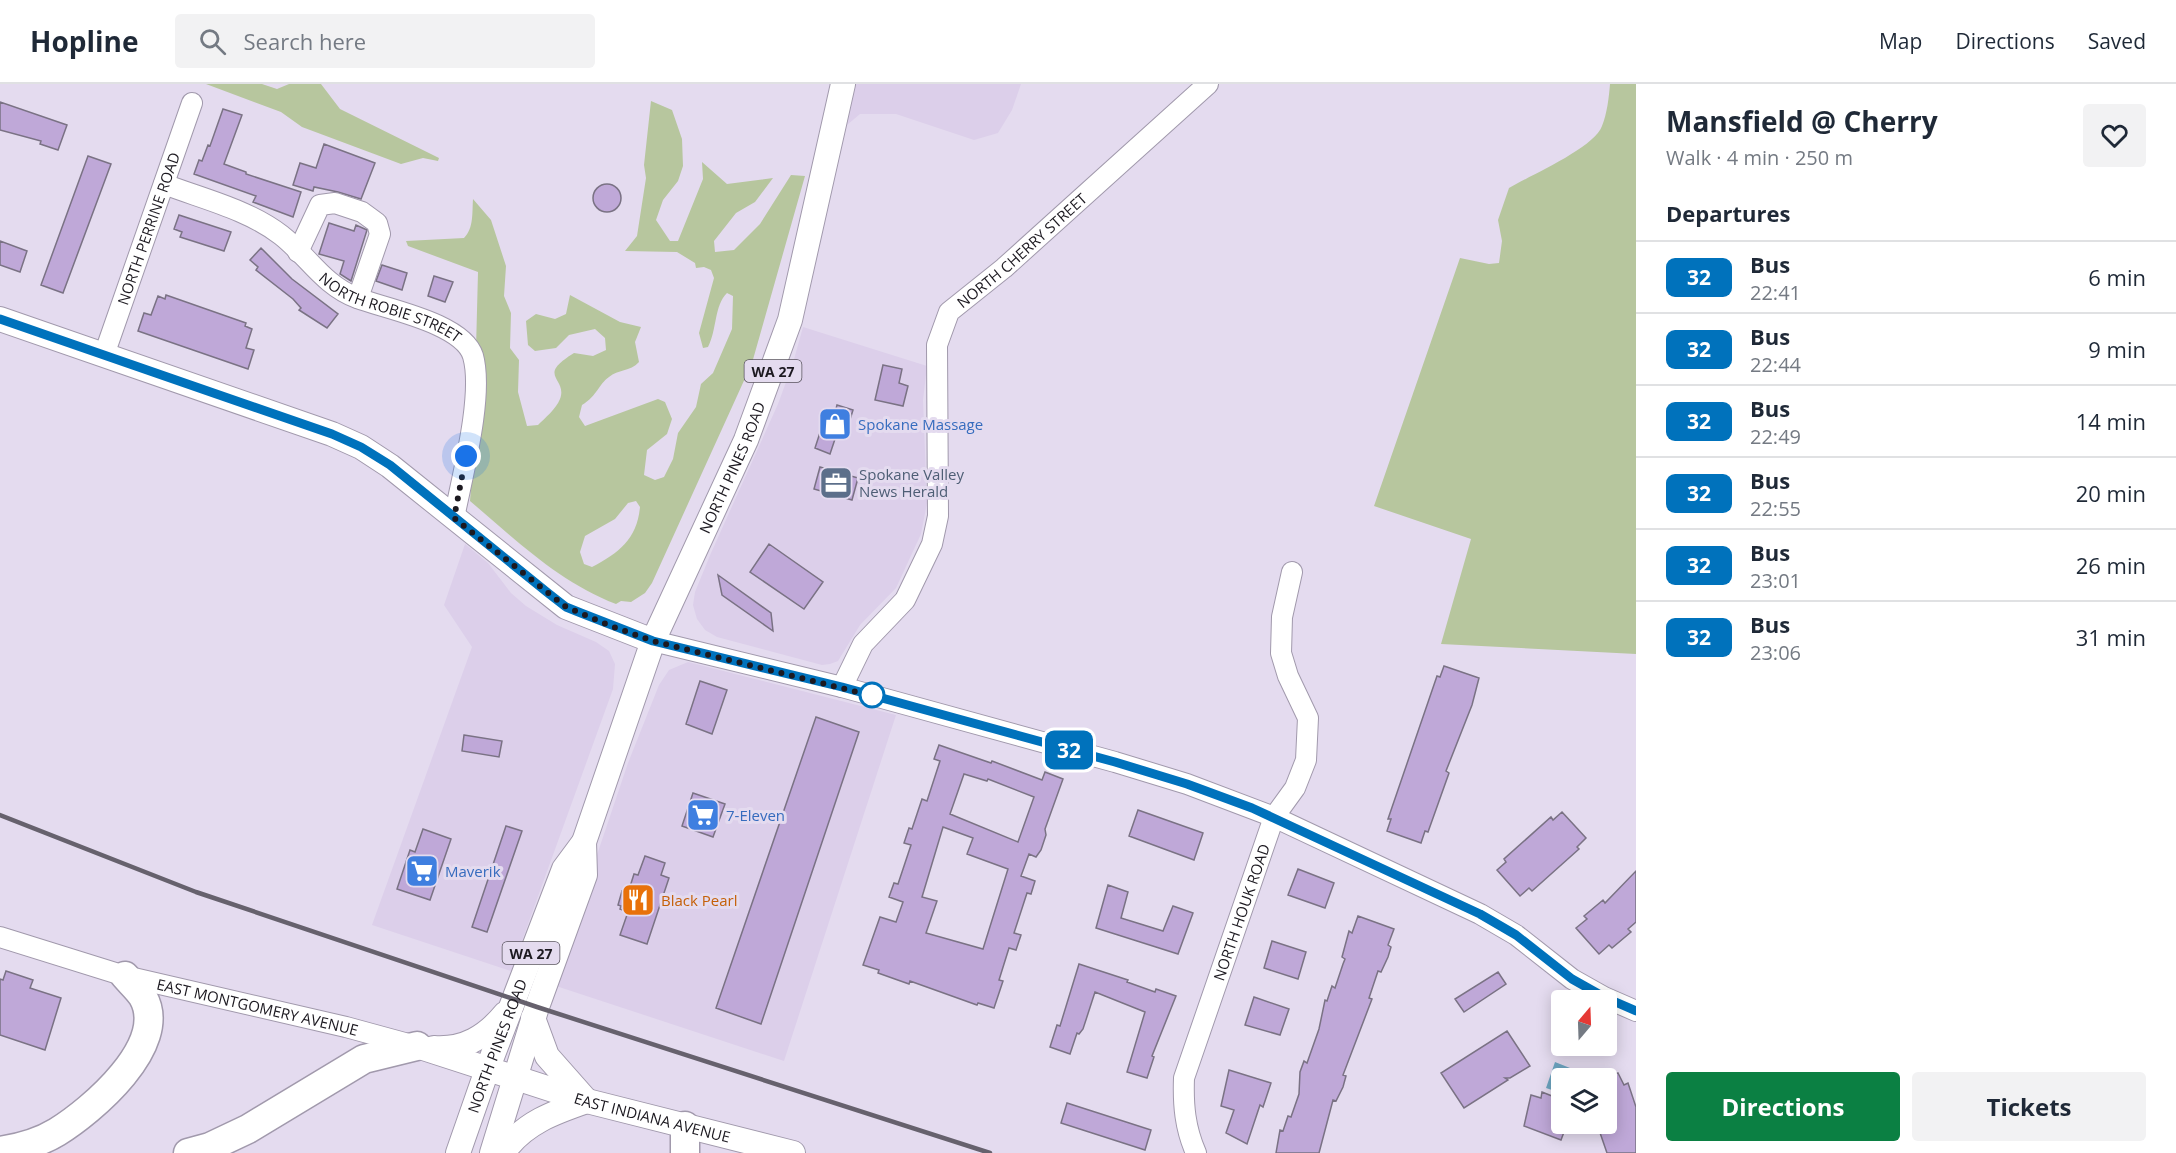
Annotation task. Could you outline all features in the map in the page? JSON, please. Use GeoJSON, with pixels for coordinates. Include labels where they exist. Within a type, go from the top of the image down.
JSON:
{"type":"FeatureCollection","features":[{"type":"Feature","properties":{"kind":"highway"},"geometry":{"type":"LineString","coordinates":[[0,1151],[28,1146],[56,1132],[105,1097],[130,1066],[144,1039],[147,1014],[144,998],[125,976]]}},
{"type":"Feature","properties":{"kind":"highway"},"geometry":{"type":"LineString","coordinates":[[188,1153],[210,1147],[248,1129],[363,1059],[417,1046]]}},
{"type":"Feature","properties":{"kind":"main road","name":"NORTH PINES ROAD"},"geometry":{"type":"LineString","coordinates":[[458,1153],[487,1070],[564,869],[584,842],[653,641],[746,440],[790,320],[843,84]]}},
{"type":"Feature","properties":{"kind":"main road"},"geometry":{"type":"LineString","coordinates":[[0,318],[332,434],[361,447],[390,465],[566,607],[653,641]]}},
{"type":"Feature","properties":{"kind":"main road","name":"NORTH PINES ROAD"},"geometry":{"type":"LineString","coordinates":[[492,1153],[533,1018],[585,875],[584,842]]}},
{"type":"Feature","properties":{"kind":"main road"},"geometry":{"type":"LineString","coordinates":[[417,1046],[450,1048],[472,1043],[494,1028],[513,1005]]}},
{"type":"Feature","properties":{"kind":"main road"},"geometry":{"type":"LineString","coordinates":[[503,1153],[526,1129],[542,1117],[587,1101],[547,1056],[533,1018]]}},
{"type":"Feature","properties":{"kind":"main road","name":"EAST MONTGOMERY AVENUE"},"geometry":{"type":"LineString","coordinates":[[417,1046],[514,1078]]}},
{"type":"Feature","properties":{"kind":"main road","name":"EAST INDIANA AVENUE"},"geometry":{"type":"LineString","coordinates":[[514,1078],[587,1101],[685,1139],[793,1153]]}},
{"type":"Feature","properties":{"kind":"street","name":"NORTH CHERRY STREET"},"geometry":{"type":"LineString","coordinates":[[842,687],[863,644],[905,600],[932,544],[938,516],[938,345],[949,312],[1004,268],[1208,84]]}},
{"type":"Feature","properties":{"kind":"street","name":"NORTH PERRINE ROAD"},"geometry":{"type":"LineString","coordinates":[[104,355],[192,103]]}},
{"type":"Feature","properties":{"kind":"street","name":"NORTH ROBIE STREET"},"geometry":{"type":"LineString","coordinates":[[164,184],[254,217],[282,236],[323,278],[358,298],[430,322],[462,341],[473,354],[475,378],[472,416],[454,518]]}},
{"type":"Feature","properties":{"kind":"street"},"geometry":{"type":"LineString","coordinates":[[298,252],[320,205],[335,203],[362,212],[377,223],[380,234],[358,298]]}},
{"type":"Feature","properties":{"kind":"street","name":"NORTH HOUK ROAD"},"geometry":{"type":"LineString","coordinates":[[1196,1153],[1188,1134],[1183,1106],[1184,1078],[1274,817],[1295,788],[1306,760],[1308,718],[1287,676],[1281,653],[1282,616],[1292,572]]}},
{"type":"Feature","properties":{"kind":"street"},"geometry":{"type":"LineString","coordinates":[[653,641],[842,687],[1177,781],[1274,817],[1480,914],[1516,935],[1572,979],[1636,1011]]}},
{"type":"Feature","properties":{"kind":"street","name":"EAST MONTGOMERY AVENUE"},"geometry":{"type":"LineString","coordinates":[[0,936],[125,976],[346,1027],[417,1046]]}},
{"type":"Feature","properties":{"kind":"shaded area"},"geometry":{"type":"Polygon","coordinates":[[[855,84],[1021,84],[1012,110],[998,133],[974,140],[896,114],[860,114],[847,125],[855,84]]]}},
{"type":"Feature","properties":{"kind":"shaded area"},"geometry":{"type":"Polygon","coordinates":[[[803,327],[927,366],[923,400],[927,503],[921,534],[896,588],[860,625],[838,661],[822,665],[717,637],[705,630],[697,619],[693,605],[695,592],[711,553],[778,404],[803,327]]]}},
{"type":"Feature","properties":{"kind":"shaded area"},"geometry":{"type":"Polygon","coordinates":[[[465,544],[488,563],[511,593],[526,606],[557,625],[596,642],[609,651],[615,664],[613,689],[511,971],[372,925],[472,647],[444,605],[465,544]]]}},
{"type":"Feature","properties":{"kind":"shaded area"},"geometry":{"type":"Polygon","coordinates":[[[688,662],[896,715],[784,1061],[553,985],[628,763],[659,685],[669,670],[688,662]]]}},
{"type":"Feature","properties":{"kind":"green space"},"geometry":{"type":"Polygon","coordinates":[[[206,84],[262,84],[277,89],[289,84],[321,84],[340,109],[439,158],[438,161],[423,158],[401,164],[302,127],[281,112],[206,84]]]}},
{"type":"Feature","properties":{"kind":"green space"},"geometry":{"type":"Polygon","coordinates":[[[1610,84],[1636,84],[1636,654],[1441,644],[1471,539],[1374,506],[1460,258],[1489,264],[1499,263],[1502,241],[1498,220],[1509,188],[1575,152],[1597,134],[1605,116],[1610,84]]]}},
{"type":"Feature","properties":{"kind":"green space"},"geometry":{"type":"Polygon","coordinates":[[[651,101],[672,110],[682,139],[683,166],[678,181],[663,200],[656,220],[670,241],[678,241],[703,179],[702,162],[727,184],[773,178],[755,202],[736,213],[714,241],[715,252],[734,250],[760,224],[791,175],[805,176],[752,363],[652,583],[645,593],[631,602],[621,601],[616,604],[595,595],[557,572],[521,545],[470,501],[479,383],[476,349],[478,272],[408,246],[406,241],[464,238],[471,225],[473,199],[491,220],[506,266],[504,296],[511,313],[510,348],[519,360],[518,392],[527,426],[538,425],[560,399],[560,386],[555,377],[556,367],[574,353],[593,356],[606,350],[605,338],[595,329],[569,335],[556,348],[535,351],[528,345],[526,321],[536,314],[555,319],[566,314],[570,295],[620,322],[641,327],[635,342],[639,362],[605,380],[591,398],[582,405],[579,417],[585,426],[658,399],[665,402],[672,419],[667,434],[647,450],[644,475],[655,480],[664,477],[673,459],[678,433],[696,407],[701,384],[713,373],[732,329],[733,296],[727,293],[723,298],[711,340],[708,347],[703,348],[699,333],[714,278],[711,270],[704,267],[696,268],[695,263],[677,252],[625,251],[637,236],[646,178],[644,165],[651,101]],[[636,501],[628,503],[615,519],[585,536],[580,552],[584,564],[592,567],[625,544],[635,528],[640,507],[636,501]]]}},
{"type":"Feature","properties":{"kind":"water"},"geometry":{"type":"Polygon","coordinates":[[[1555,1062],[1570,1068],[1553,1068],[1555,1062]]]}},
{"type":"Feature","properties":{"kind":"water"},"geometry":{"type":"Polygon","coordinates":[[[1551,1074],[1551,1090],[1546,1088],[1551,1074]]]}},
{"type":"Feature","properties":{"kind":"building"},"geometry":{"type":"Polygon","coordinates":[[[0,102],[67,125],[58,150],[40,144],[41,141],[0,130],[0,102]]]}},
{"type":"Feature","properties":{"kind":"building"},"geometry":{"type":"Polygon","coordinates":[[[223,109],[242,115],[224,164],[246,172],[246,174],[301,192],[293,217],[253,202],[256,196],[194,174],[199,160],[202,161],[208,145],[210,146],[223,109]]]}},
{"type":"Feature","properties":{"kind":"building"},"geometry":{"type":"Polygon","coordinates":[[[324,144],[375,163],[361,199],[314,187],[313,191],[293,185],[300,163],[316,168],[324,144]]]}},
{"type":"Feature","properties":{"kind":"building"},"geometry":{"type":"Polygon","coordinates":[[[88,156],[111,164],[63,293],[41,285],[88,156]]]}},
{"type":"Feature","properties":{"kind":"building"},"geometry":{"type":"Polygon","coordinates":[[[607,184],[617,188],[621,198],[617,208],[607,212],[597,208],[593,198],[597,188],[607,184]]]}},
{"type":"Feature","properties":{"kind":"building"},"geometry":{"type":"Polygon","coordinates":[[[179,215],[231,232],[224,251],[180,237],[182,232],[174,229],[179,215]]]}},
{"type":"Feature","properties":{"kind":"building"},"geometry":{"type":"Polygon","coordinates":[[[329,223],[354,231],[356,225],[367,230],[351,281],[340,274],[344,261],[319,254],[329,223]]]}},
{"type":"Feature","properties":{"kind":"building"},"geometry":{"type":"Polygon","coordinates":[[[0,241],[27,251],[20,272],[0,265],[0,241]]]}},
{"type":"Feature","properties":{"kind":"building"},"geometry":{"type":"Polygon","coordinates":[[[261,248],[292,279],[338,314],[327,328],[299,310],[301,308],[293,299],[256,270],[258,267],[250,260],[261,248]]]}},
{"type":"Feature","properties":{"kind":"building"},"geometry":{"type":"Polygon","coordinates":[[[382,265],[407,273],[402,290],[376,281],[382,265]]]}},
{"type":"Feature","properties":{"kind":"building"},"geometry":{"type":"Polygon","coordinates":[[[434,276],[453,282],[445,302],[428,296],[434,276]]]}},
{"type":"Feature","properties":{"kind":"building"},"geometry":{"type":"Polygon","coordinates":[[[166,295],[246,323],[245,326],[252,329],[246,348],[254,350],[248,369],[138,331],[144,313],[151,315],[158,296],[165,299],[166,295]]]}},
{"type":"Feature","properties":{"kind":"building"},"geometry":{"type":"Polygon","coordinates":[[[883,365],[902,369],[899,383],[908,386],[903,406],[875,400],[883,365]]]}},
{"type":"Feature","properties":{"kind":"building","name":"Spokane Massage"},"geometry":{"type":"Polygon","coordinates":[[[837,405],[853,410],[844,439],[836,436],[830,454],[815,448],[827,411],[835,413],[837,405]]]}},
{"type":"Feature","properties":{"kind":"building","name":"Spokane Valley News Herald"},"geometry":{"type":"Polygon","coordinates":[[[820,467],[858,478],[852,500],[814,489],[820,467]]]}},
{"type":"Feature","properties":{"kind":"building"},"geometry":{"type":"Polygon","coordinates":[[[769,544],[823,582],[804,609],[750,572],[769,544]]]}},
{"type":"Feature","properties":{"kind":"building"},"geometry":{"type":"Polygon","coordinates":[[[718,575],[771,613],[773,631],[722,595],[718,575]]]}},
{"type":"Feature","properties":{"kind":"building"},"geometry":{"type":"Polygon","coordinates":[[[1444,666],[1479,678],[1472,705],[1446,771],[1449,773],[1428,832],[1425,831],[1421,843],[1387,831],[1391,819],[1388,819],[1437,676],[1440,677],[1444,666]]]}},
{"type":"Feature","properties":{"kind":"building"},"geometry":{"type":"Polygon","coordinates":[[[700,681],[727,690],[712,734],[686,724],[700,681]]]}},
{"type":"Feature","properties":{"kind":"building"},"geometry":{"type":"Polygon","coordinates":[[[816,717],[859,732],[761,1024],[716,1008],[816,717]]]}},
{"type":"Feature","properties":{"kind":"building"},"geometry":{"type":"Polygon","coordinates":[[[464,735],[502,741],[499,757],[462,751],[464,735]]]}},
{"type":"Feature","properties":{"kind":"building"},"geometry":{"type":"Polygon","coordinates":[[[939,745],[991,763],[992,761],[1042,780],[1045,772],[1063,779],[1045,829],[1046,835],[1041,850],[1036,857],[1029,854],[1021,876],[1035,881],[1031,894],[1027,893],[1014,933],[1021,935],[1016,950],[1009,948],[999,980],[1003,981],[994,1008],[978,1003],[977,1005],[910,981],[909,984],[863,965],[880,917],[896,922],[903,902],[889,897],[894,883],[898,884],[911,845],[904,843],[909,828],[912,829],[922,799],[927,801],[940,761],[934,759],[939,745]],[[964,774],[950,814],[1018,842],[1034,797],[988,779],[987,781],[964,774]],[[943,827],[922,897],[937,901],[926,933],[983,949],[1008,869],[967,854],[973,838],[943,827]]]}},
{"type":"Feature","properties":{"kind":"building","name":"7-Eleven"},"geometry":{"type":"Polygon","coordinates":[[[693,793],[725,804],[713,837],[682,826],[693,793]]]}},
{"type":"Feature","properties":{"kind":"building"},"geometry":{"type":"Polygon","coordinates":[[[1138,810],[1203,833],[1194,860],[1129,836],[1138,810]]]}},
{"type":"Feature","properties":{"kind":"building"},"geometry":{"type":"Polygon","coordinates":[[[1562,812],[1586,838],[1577,847],[1579,849],[1532,891],[1529,888],[1520,896],[1497,870],[1506,862],[1504,859],[1551,817],[1553,820],[1562,812]]]}},
{"type":"Feature","properties":{"kind":"building","name":"Maverik"},"geometry":{"type":"Polygon","coordinates":[[[506,826],[522,831],[487,932],[472,927],[506,826]]]}},
{"type":"Feature","properties":{"kind":"building","name":"Maverik"},"geometry":{"type":"Polygon","coordinates":[[[423,829],[451,839],[430,900],[397,889],[410,850],[415,852],[423,829]]]}},
{"type":"Feature","properties":{"kind":"building","name":"Black Pearl"},"geometry":{"type":"Polygon","coordinates":[[[645,856],[665,863],[661,875],[669,878],[647,944],[620,935],[628,912],[620,909],[621,906],[618,905],[622,891],[628,893],[634,874],[638,875],[645,856]]]}},
{"type":"Feature","properties":{"kind":"building"},"geometry":{"type":"Polygon","coordinates":[[[1298,869],[1334,883],[1325,908],[1288,895],[1298,869]]]}},
{"type":"Feature","properties":{"kind":"building"},"geometry":{"type":"Polygon","coordinates":[[[1636,871],[1636,922],[1628,929],[1631,932],[1612,948],[1609,945],[1599,954],[1576,928],[1587,919],[1584,916],[1603,900],[1605,903],[1636,871]]]}},
{"type":"Feature","properties":{"kind":"building"},"geometry":{"type":"Polygon","coordinates":[[[1108,885],[1128,892],[1121,918],[1163,931],[1173,906],[1193,913],[1178,954],[1096,928],[1108,885]]]}},
{"type":"Feature","properties":{"kind":"building"},"geometry":{"type":"Polygon","coordinates":[[[1358,916],[1394,929],[1388,945],[1391,947],[1388,957],[1381,972],[1378,971],[1369,998],[1372,999],[1343,1075],[1346,1076],[1343,1087],[1336,1101],[1333,1100],[1319,1153],[1276,1153],[1280,1130],[1283,1131],[1288,1116],[1291,1117],[1299,1094],[1300,1072],[1304,1061],[1307,1063],[1319,1029],[1325,1000],[1327,1001],[1332,986],[1335,988],[1345,959],[1342,957],[1349,931],[1352,933],[1358,916]]]}},
{"type":"Feature","properties":{"kind":"building"},"geometry":{"type":"Polygon","coordinates":[[[1272,941],[1306,952],[1298,979],[1264,968],[1272,941]]]}},
{"type":"Feature","properties":{"kind":"building"},"geometry":{"type":"Polygon","coordinates":[[[1079,964],[1128,980],[1127,982],[1155,992],[1156,989],[1176,996],[1152,1056],[1154,1057],[1147,1078],[1127,1072],[1145,1012],[1095,992],[1083,1029],[1079,1034],[1077,1033],[1070,1054],[1050,1047],[1057,1025],[1060,1026],[1079,964]]]}},
{"type":"Feature","properties":{"kind":"building"},"geometry":{"type":"Polygon","coordinates":[[[6,971],[33,980],[30,988],[61,998],[45,1050],[0,1035],[0,979],[3,980],[6,971]]]}},
{"type":"Feature","properties":{"kind":"building"},"geometry":{"type":"Polygon","coordinates":[[[1498,972],[1506,984],[1464,1012],[1455,999],[1498,972]]]}},
{"type":"Feature","properties":{"kind":"building"},"geometry":{"type":"Polygon","coordinates":[[[1254,997],[1289,1009],[1280,1035],[1245,1025],[1254,997]]]}},
{"type":"Feature","properties":{"kind":"building"},"geometry":{"type":"Polygon","coordinates":[[[1507,1031],[1530,1066],[1510,1078],[1505,1078],[1508,1080],[1464,1108],[1441,1073],[1507,1031]]]}},
{"type":"Feature","properties":{"kind":"building"},"geometry":{"type":"Polygon","coordinates":[[[1229,1070],[1271,1083],[1263,1107],[1260,1105],[1247,1144],[1226,1133],[1234,1110],[1221,1106],[1229,1070]]]}},
{"type":"Feature","properties":{"kind":"building"},"geometry":{"type":"Polygon","coordinates":[[[1617,1073],[1624,1085],[1628,1083],[1636,1107],[1636,1153],[1607,1153],[1600,1134],[1617,1134],[1617,1073]]]}},
{"type":"Feature","properties":{"kind":"building"},"geometry":{"type":"Polygon","coordinates":[[[1542,1092],[1551,1096],[1551,1134],[1563,1134],[1561,1140],[1524,1126],[1531,1095],[1541,1098],[1542,1092]]]}},
{"type":"Feature","properties":{"kind":"building"},"geometry":{"type":"Polygon","coordinates":[[[1067,1103],[1151,1130],[1145,1150],[1061,1123],[1067,1103]]]}},
{"type":"Feature","properties":{"kind":"railway"},"geometry":{"type":"LineString","coordinates":[[0,815],[196,892],[537,1007],[990,1153]]}},
{"type":"Feature","properties":{"kind":"bus line","name":"32"},"geometry":{"type":"LineString","coordinates":[[0,319],[332,434],[361,447],[390,465],[566,607],[653,641],[842,687],[1115,762],[1187,784],[1252,808],[1480,914],[1516,935],[1572,979],[1636,1011]]}},
{"type":"Feature","properties":{"kind":"place","name":"Spokane Massage"},"geometry":{"type":"Point","coordinates":[835,424]}},
{"type":"Feature","properties":{"kind":"place","name":"Spokane Valley News Herald"},"geometry":{"type":"Point","coordinates":[836,483]}},
{"type":"Feature","properties":{"kind":"place","name":"7-Eleven"},"geometry":{"type":"Point","coordinates":[703,815]}},
{"type":"Feature","properties":{"kind":"place","name":"Maverik"},"geometry":{"type":"Point","coordinates":[422,871]}},
{"type":"Feature","properties":{"kind":"place","name":"Black Pearl"},"geometry":{"type":"Point","coordinates":[638,900]}},
{"type":"Feature","properties":{"kind":"route"},"geometry":{"type":"LineString","coordinates":[[466,456],[454,518],[566,607],[653,641],[881,698],[872,695]]}}]}
